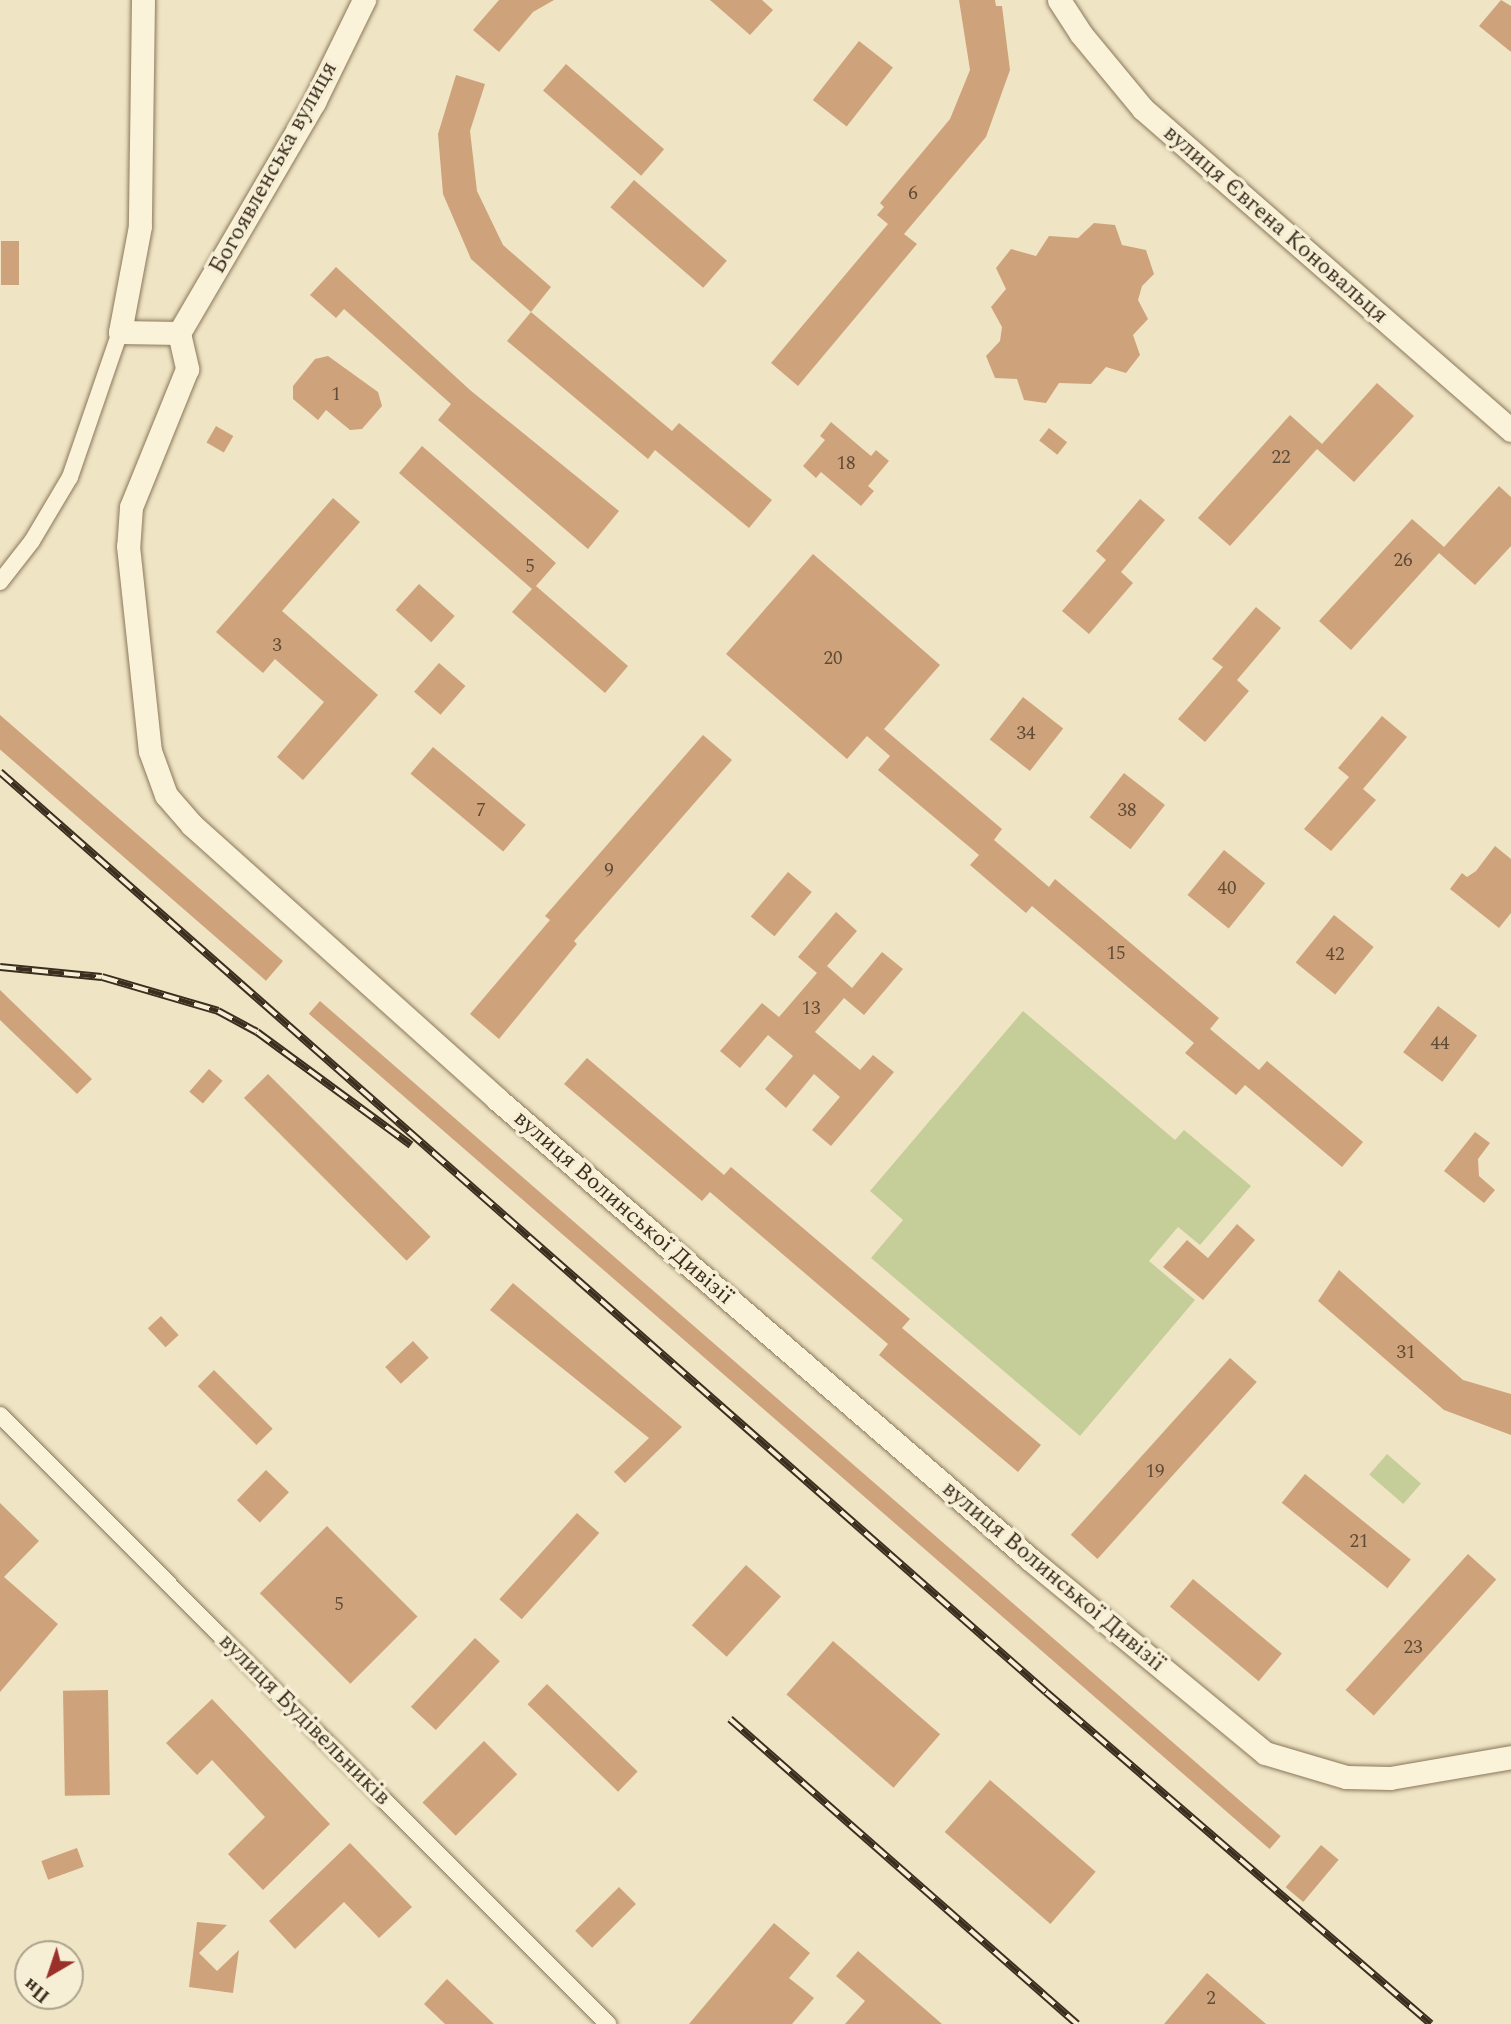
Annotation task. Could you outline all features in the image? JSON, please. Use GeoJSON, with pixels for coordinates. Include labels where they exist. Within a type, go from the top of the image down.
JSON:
{"type":"FeatureCollection","features":[{"type":"Feature","properties":{"kind":"street"},"geometry":{"type":"LineString","coordinates":[[0,582],[40,530],[71,477],[120,332],[140,226],[144,0]]}},
{"type":"Feature","properties":{"kind":"street","name":"Богоявленська вулиця"},"geometry":{"type":"LineString","coordinates":[[179,334],[314,102],[364,0]]}},
{"type":"Feature","properties":{"kind":"street","name":"вулиця Євгена Коновальця"},"geometry":{"type":"LineString","coordinates":[[1059,0],[1104,64],[1143,109],[1511,430]]}},
{"type":"Feature","properties":{"kind":"street"},"geometry":{"type":"LineString","coordinates":[[120,332],[179,334]]}},
{"type":"Feature","properties":{"kind":"street","name":"вулиця Волинської Дивізії"},"geometry":{"type":"LineString","coordinates":[[179,334],[187,369],[131,506],[128,546],[150,751],[166,795],[192,825],[518,1117],[1031,1560],[1265,1753],[1346,1777],[1390,1778],[1511,1756]]}},
{"type":"Feature","properties":{"kind":"street","name":"вулиця Будівельників"},"geometry":{"type":"LineString","coordinates":[[0,1415],[608,2024]]}},
{"type":"Feature","properties":{"kind":"green space"},"geometry":{"type":"Polygon","coordinates":[[[1023,1011],[1175,1140],[1184,1130],[1251,1186],[1200,1245],[1178,1227],[1149,1261],[1195,1300],[1080,1436],[871,1258],[903,1220],[870,1191],[1023,1011]]]}},
{"type":"Feature","properties":{"kind":"green space"},"geometry":{"type":"Polygon","coordinates":[[[1387,1454],[1421,1484],[1403,1504],[1369,1474],[1387,1454]]]}},
{"type":"Feature","properties":{"kind":"building"},"geometry":{"type":"Polygon","coordinates":[[[499,0],[554,0],[533,12],[499,52],[473,30],[499,0]]]}},
{"type":"Feature","properties":{"kind":"building"},"geometry":{"type":"Polygon","coordinates":[[[710,0],[762,0],[773,10],[750,35],[710,0]]]}},
{"type":"Feature","properties":{"kind":"building"},"geometry":{"type":"Polygon","coordinates":[[[959,0],[995,0],[996,6],[1002,6],[1010,70],[986,137],[904,234],[917,244],[798,386],[771,363],[888,224],[877,215],[884,207],[880,203],[950,119],[970,70],[959,0]]]}},
{"type":"Feature","properties":{"kind":"building"},"geometry":{"type":"Polygon","coordinates":[[[1501,0],[1511,6],[1511,52],[1479,26],[1501,0]]]}},
{"type":"Feature","properties":{"kind":"building"},"geometry":{"type":"Polygon","coordinates":[[[859,41],[893,67],[847,127],[813,100],[859,41]]]}},
{"type":"Feature","properties":{"kind":"building"},"geometry":{"type":"Polygon","coordinates":[[[566,64],[664,149],[641,176],[543,90],[566,64]]]}},
{"type":"Feature","properties":{"kind":"building"},"geometry":{"type":"Polygon","coordinates":[[[456,75],[485,84],[470,131],[477,191],[503,245],[551,287],[531,312],[471,259],[443,194],[438,134],[456,75]]]}},
{"type":"Feature","properties":{"kind":"building"},"geometry":{"type":"Polygon","coordinates":[[[634,180],[727,261],[703,288],[610,207],[634,180]]]}},
{"type":"Feature","properties":{"kind":"building"},"geometry":{"type":"Polygon","coordinates":[[[1094,223],[1115,225],[1122,245],[1146,250],[1154,274],[1142,286],[1138,300],[1148,319],[1133,335],[1140,355],[1126,373],[1106,367],[1091,384],[1059,383],[1046,403],[1024,400],[1017,379],[995,378],[986,356],[1000,341],[1002,327],[991,307],[1006,289],[996,268],[1011,249],[1036,256],[1049,236],[1078,238],[1094,223]]]}},
{"type":"Feature","properties":{"kind":"building"},"geometry":{"type":"Polygon","coordinates":[[[1,241],[19,241],[19,285],[1,285],[1,241]]]}},
{"type":"Feature","properties":{"kind":"building"},"geometry":{"type":"Polygon","coordinates":[[[336,267],[470,390],[619,511],[588,549],[438,420],[451,404],[344,309],[336,318],[310,295],[336,267]]]}},
{"type":"Feature","properties":{"kind":"building"},"geometry":{"type":"Polygon","coordinates":[[[531,312],[672,431],[679,423],[772,500],[749,528],[655,450],[648,459],[507,341],[531,312]]]}},
{"type":"Feature","properties":{"kind":"building"},"geometry":{"type":"Polygon","coordinates":[[[328,356],[378,392],[382,406],[362,429],[350,430],[326,410],[318,420],[293,399],[293,386],[315,359],[328,356]]]}},
{"type":"Feature","properties":{"kind":"building"},"geometry":{"type":"Polygon","coordinates":[[[1377,383],[1414,416],[1354,482],[1317,449],[1230,546],[1198,518],[1290,415],[1322,444],[1377,383]]]}},
{"type":"Feature","properties":{"kind":"building"},"geometry":{"type":"Polygon","coordinates":[[[831,422],[871,456],[876,450],[889,461],[868,486],[874,491],[861,506],[821,472],[816,478],[803,466],[825,440],[820,436],[831,422]]]}},
{"type":"Feature","properties":{"kind":"building"},"geometry":{"type":"Polygon","coordinates":[[[216,426],[233,436],[224,452],[206,442],[216,426]]]}},
{"type":"Feature","properties":{"kind":"building"},"geometry":{"type":"Polygon","coordinates":[[[1049,428],[1067,442],[1057,455],[1039,441],[1049,428]]]}},
{"type":"Feature","properties":{"kind":"building"},"geometry":{"type":"Polygon","coordinates":[[[422,446],[556,563],[536,586],[628,666],[605,693],[512,612],[532,589],[399,473],[422,446]]]}},
{"type":"Feature","properties":{"kind":"building"},"geometry":{"type":"Polygon","coordinates":[[[1499,486],[1511,497],[1511,546],[1475,585],[1439,553],[1351,650],[1319,621],[1412,519],[1444,547],[1499,486]]]}},
{"type":"Feature","properties":{"kind":"building"},"geometry":{"type":"Polygon","coordinates":[[[333,498],[360,522],[282,611],[378,695],[303,780],[277,757],[324,702],[275,659],[263,673],[216,632],[333,498]]]}},
{"type":"Feature","properties":{"kind":"building"},"geometry":{"type":"Polygon","coordinates":[[[1140,499],[1165,520],[1121,572],[1133,583],[1089,634],[1062,611],[1106,560],[1096,551],[1140,499]]]}},
{"type":"Feature","properties":{"kind":"building"},"geometry":{"type":"Polygon","coordinates":[[[813,554],[940,665],[884,729],[1002,829],[994,840],[1049,887],[1055,879],[1219,1018],[1210,1029],[1259,1070],[1267,1061],[1363,1142],[1342,1167],[1245,1085],[1236,1095],[1185,1053],[1194,1043],[1032,906],[1026,913],[970,865],[979,855],[878,770],[890,756],[867,736],[847,759],[726,654],[813,554]]]}},
{"type":"Feature","properties":{"kind":"building"},"geometry":{"type":"Polygon","coordinates":[[[419,584],[455,616],[431,642],[396,610],[419,584]]]}},
{"type":"Feature","properties":{"kind":"building"},"geometry":{"type":"Polygon","coordinates":[[[1256,607],[1281,628],[1237,680],[1249,691],[1205,742],[1178,719],[1223,667],[1212,659],[1256,607]]]}},
{"type":"Feature","properties":{"kind":"building"},"geometry":{"type":"Polygon","coordinates":[[[439,663],[465,686],[440,715],[414,692],[439,663]]]}},
{"type":"Feature","properties":{"kind":"building"},"geometry":{"type":"Polygon","coordinates":[[[1023,697],[1063,728],[1030,771],[990,740],[1023,697]]]}},
{"type":"Feature","properties":{"kind":"building"},"geometry":{"type":"Polygon","coordinates":[[[0,715],[283,961],[266,981],[0,749],[0,715]]]}},
{"type":"Feature","properties":{"kind":"building"},"geometry":{"type":"Polygon","coordinates":[[[1382,716],[1407,737],[1363,789],[1376,800],[1331,851],[1304,829],[1349,777],[1338,768],[1382,716]]]}},
{"type":"Feature","properties":{"kind":"building"},"geometry":{"type":"Polygon","coordinates":[[[703,735],[732,760],[574,941],[577,944],[499,1039],[470,1014],[550,920],[545,916],[703,735]]]}},
{"type":"Feature","properties":{"kind":"building"},"geometry":{"type":"Polygon","coordinates":[[[433,747],[526,825],[503,852],[411,774],[433,747]]]}},
{"type":"Feature","properties":{"kind":"building"},"geometry":{"type":"Polygon","coordinates":[[[1124,773],[1165,805],[1130,849],[1090,817],[1124,773]]]}},
{"type":"Feature","properties":{"kind":"building"},"geometry":{"type":"Polygon","coordinates":[[[1495,846],[1511,859],[1511,913],[1499,928],[1450,889],[1462,873],[1467,877],[1476,871],[1495,846]]]}},
{"type":"Feature","properties":{"kind":"building"},"geometry":{"type":"Polygon","coordinates":[[[1224,850],[1265,883],[1229,928],[1187,895],[1224,850]]]}},
{"type":"Feature","properties":{"kind":"building"},"geometry":{"type":"Polygon","coordinates":[[[788,872],[812,892],[774,936],[751,916],[788,872]]]}},
{"type":"Feature","properties":{"kind":"building"},"geometry":{"type":"Polygon","coordinates":[[[836,912],[857,931],[827,966],[852,988],[882,952],[903,969],[864,1015],[844,998],[815,1032],[860,1070],[873,1055],[894,1072],[831,1146],[812,1130],[840,1097],[814,1074],[786,1108],[765,1089],[793,1056],[768,1035],[740,1068],[720,1051],[762,1003],[779,1017],[817,973],[798,957],[836,912]]]}},
{"type":"Feature","properties":{"kind":"building"},"geometry":{"type":"Polygon","coordinates":[[[1334,915],[1374,947],[1335,995],[1296,962],[1334,915]]]}},
{"type":"Feature","properties":{"kind":"building"},"geometry":{"type":"Polygon","coordinates":[[[0,990],[92,1079],[77,1094],[0,1020],[0,990]]]}},
{"type":"Feature","properties":{"kind":"building"},"geometry":{"type":"Polygon","coordinates":[[[320,1001],[1281,1836],[1270,1849],[309,1014],[320,1001]]]}},
{"type":"Feature","properties":{"kind":"building"},"geometry":{"type":"Polygon","coordinates":[[[1438,1006],[1477,1035],[1442,1082],[1403,1052],[1438,1006]]]}},
{"type":"Feature","properties":{"kind":"building"},"geometry":{"type":"Polygon","coordinates":[[[587,1058],[724,1175],[731,1167],[910,1319],[902,1328],[1041,1445],[1018,1472],[879,1355],[888,1344],[710,1192],[702,1201],[564,1084],[587,1058]]]}},
{"type":"Feature","properties":{"kind":"building"},"geometry":{"type":"Polygon","coordinates":[[[209,1069],[223,1081],[203,1103],[189,1092],[209,1069]]]}},
{"type":"Feature","properties":{"kind":"building"},"geometry":{"type":"Polygon","coordinates":[[[268,1074],[431,1237],[407,1261],[244,1098],[268,1074]]]}},
{"type":"Feature","properties":{"kind":"building"},"geometry":{"type":"Polygon","coordinates":[[[1475,1132],[1490,1143],[1478,1159],[1479,1176],[1495,1190],[1484,1203],[1444,1171],[1475,1132]]]}},
{"type":"Feature","properties":{"kind":"building"},"geometry":{"type":"Polygon","coordinates":[[[1237,1224],[1255,1240],[1203,1300],[1163,1267],[1187,1240],[1208,1258],[1237,1224]]]}},
{"type":"Feature","properties":{"kind":"building"},"geometry":{"type":"Polygon","coordinates":[[[1339,1270],[1463,1380],[1511,1394],[1511,1435],[1444,1410],[1318,1301],[1339,1270]]]}},
{"type":"Feature","properties":{"kind":"building"},"geometry":{"type":"Polygon","coordinates":[[[513,1283],[682,1427],[625,1483],[614,1472],[649,1438],[490,1310],[513,1283]]]}},
{"type":"Feature","properties":{"kind":"building"},"geometry":{"type":"Polygon","coordinates":[[[161,1316],[179,1335],[166,1347],[148,1328],[161,1316]]]}},
{"type":"Feature","properties":{"kind":"building"},"geometry":{"type":"Polygon","coordinates":[[[413,1341],[429,1358],[401,1384],[385,1367],[413,1341]]]}},
{"type":"Feature","properties":{"kind":"building"},"geometry":{"type":"Polygon","coordinates":[[[1230,1358],[1257,1382],[1098,1559],[1071,1535],[1230,1358]]]}},
{"type":"Feature","properties":{"kind":"building"},"geometry":{"type":"Polygon","coordinates":[[[214,1370],[273,1429],[256,1445],[198,1386],[214,1370]]]}},
{"type":"Feature","properties":{"kind":"building"},"geometry":{"type":"Polygon","coordinates":[[[266,1470],[289,1492],[260,1522],[237,1500],[266,1470]]]}},
{"type":"Feature","properties":{"kind":"building"},"geometry":{"type":"Polygon","coordinates":[[[1305,1474],[1411,1560],[1387,1588],[1282,1503],[1305,1474]]]}},
{"type":"Feature","properties":{"kind":"building"},"geometry":{"type":"Polygon","coordinates":[[[0,1503],[39,1541],[4,1577],[58,1624],[0,1692],[0,1503]]]}},
{"type":"Feature","properties":{"kind":"building"},"geometry":{"type":"Polygon","coordinates":[[[577,1513],[599,1533],[522,1619],[499,1599],[577,1513]]]}},
{"type":"Feature","properties":{"kind":"building"},"geometry":{"type":"Polygon","coordinates":[[[327,1526],[418,1617],[350,1684],[260,1593],[327,1526]]]}},
{"type":"Feature","properties":{"kind":"building"},"geometry":{"type":"Polygon","coordinates":[[[1468,1554],[1496,1579],[1374,1715],[1346,1690],[1468,1554]]]}},
{"type":"Feature","properties":{"kind":"building"},"geometry":{"type":"Polygon","coordinates":[[[746,1565],[781,1596],[727,1657],[692,1625],[746,1565]]]}},
{"type":"Feature","properties":{"kind":"building"},"geometry":{"type":"Polygon","coordinates":[[[1193,1579],[1282,1654],[1259,1681],[1170,1607],[1193,1579]]]}},
{"type":"Feature","properties":{"kind":"building"},"geometry":{"type":"Polygon","coordinates":[[[475,1638],[500,1661],[436,1730],[411,1707],[475,1638]]]}},
{"type":"Feature","properties":{"kind":"building"},"geometry":{"type":"Polygon","coordinates":[[[833,1641],[940,1734],[894,1788],[786,1695],[833,1641]]]}},
{"type":"Feature","properties":{"kind":"building"},"geometry":{"type":"Polygon","coordinates":[[[547,1684],[638,1772],[618,1792],[528,1704],[547,1684]]]}},
{"type":"Feature","properties":{"kind":"building"},"geometry":{"type":"Polygon","coordinates":[[[108,1690],[110,1795],[65,1796],[63,1691],[108,1690]]]}},
{"type":"Feature","properties":{"kind":"building"},"geometry":{"type":"Polygon","coordinates":[[[212,1699],[330,1824],[263,1890],[228,1854],[265,1817],[212,1760],[197,1775],[166,1743],[212,1699]]]}},
{"type":"Feature","properties":{"kind":"building"},"geometry":{"type":"Polygon","coordinates":[[[484,1741],[517,1774],[456,1836],[422,1803],[484,1741]]]}},
{"type":"Feature","properties":{"kind":"building"},"geometry":{"type":"Polygon","coordinates":[[[990,1780],[1096,1872],[1050,1924],[945,1832],[990,1780]]]}},
{"type":"Feature","properties":{"kind":"building"},"geometry":{"type":"Polygon","coordinates":[[[350,1843],[412,1907],[379,1938],[344,1902],[295,1949],[269,1921],[350,1843]]]}},
{"type":"Feature","properties":{"kind":"building"},"geometry":{"type":"Polygon","coordinates":[[[1321,1845],[1339,1860],[1303,1902],[1286,1887],[1321,1845]]]}},
{"type":"Feature","properties":{"kind":"building"},"geometry":{"type":"Polygon","coordinates":[[[77,1848],[84,1867],[48,1880],[41,1861],[77,1848]]]}},
{"type":"Feature","properties":{"kind":"building"},"geometry":{"type":"Polygon","coordinates":[[[619,1887],[636,1904],[592,1948],[575,1931],[619,1887]]]}},
{"type":"Feature","properties":{"kind":"building"},"geometry":{"type":"Polygon","coordinates":[[[197,1922],[227,1925],[199,1953],[217,1971],[239,1950],[233,1993],[189,1987],[197,1922]]]}},
{"type":"Feature","properties":{"kind":"building"},"geometry":{"type":"Polygon","coordinates":[[[774,1923],[810,1953],[789,1978],[814,1998],[792,2024],[689,2024],[774,1923]]]}},
{"type":"Feature","properties":{"kind":"building"},"geometry":{"type":"Polygon","coordinates":[[[858,1951],[942,2024],[845,2024],[865,2001],[836,1976],[858,1951]]]}},
{"type":"Feature","properties":{"kind":"building"},"geometry":{"type":"Polygon","coordinates":[[[1207,1973],[1266,2024],[1164,2024],[1207,1973]]]}},
{"type":"Feature","properties":{"kind":"building"},"geometry":{"type":"Polygon","coordinates":[[[447,1979],[494,2024],[445,2024],[424,2004],[447,1979]]]}},
{"type":"Feature","properties":{"kind":"railway"},"geometry":{"type":"LineString","coordinates":[[0,772],[1046,1692],[1431,2024]]}},
{"type":"Feature","properties":{"kind":"railway"},"geometry":{"type":"LineString","coordinates":[[0,967],[102,977],[218,1011],[257,1032],[411,1145]]}},
{"type":"Feature","properties":{"kind":"railway"},"geometry":{"type":"LineString","coordinates":[[730,1719],[1077,2024]]}}]}
